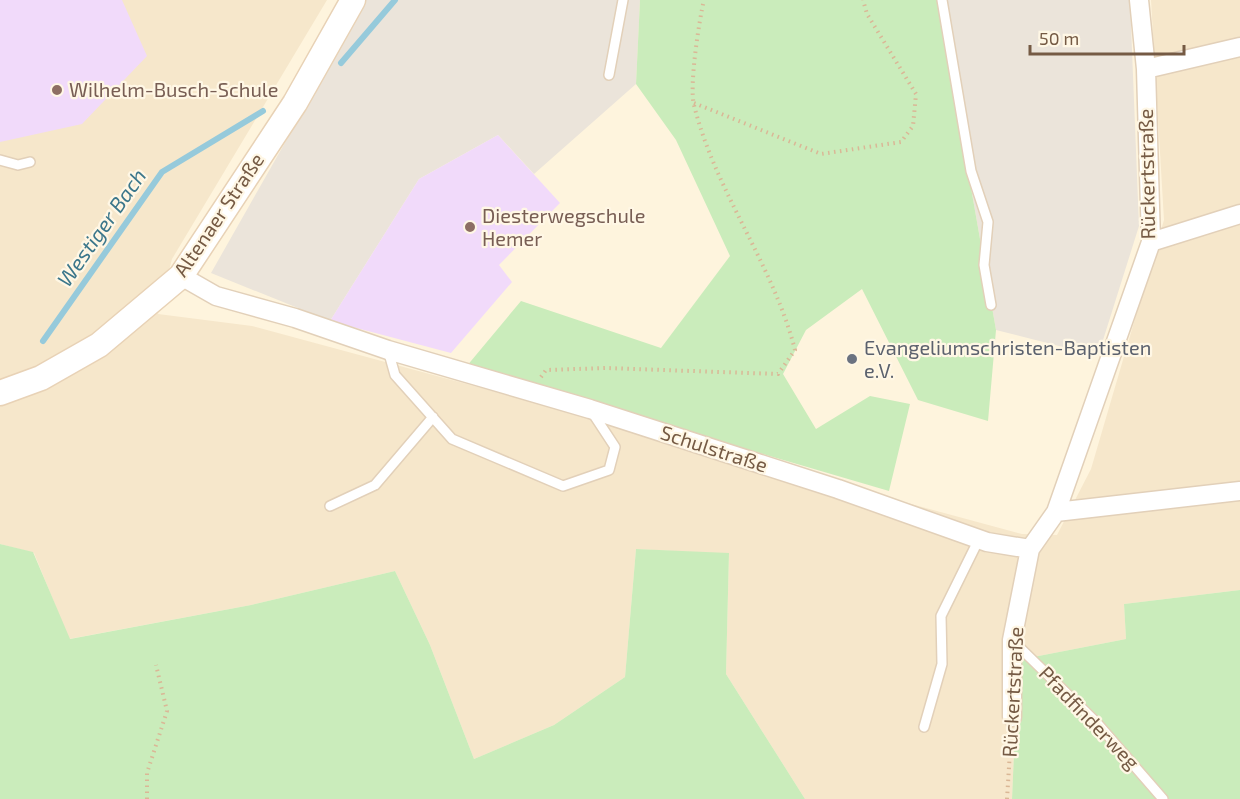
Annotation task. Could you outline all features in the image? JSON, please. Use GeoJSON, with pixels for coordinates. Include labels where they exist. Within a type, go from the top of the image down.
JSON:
{"type":"FeatureCollection","features":[{"type":"Feature","properties":{"kind":"main road","name":"Altenaer Straße"},"geometry":{"type":"LineString","coordinates":[[0,393],[41,378],[99,345],[181,276],[295,103],[353,0]]}},
{"type":"Feature","properties":{"kind":"street","name":"Rückertstraße"},"geometry":{"type":"LineString","coordinates":[[1056,512],[1151,242],[1146,69],[1139,0]]}},
{"type":"Feature","properties":{"kind":"street"},"geometry":{"type":"LineString","coordinates":[[1146,69],[1240,47]]}},
{"type":"Feature","properties":{"kind":"street"},"geometry":{"type":"LineString","coordinates":[[1151,242],[1240,214]]}},
{"type":"Feature","properties":{"kind":"street","name":"Schulstraße"},"geometry":{"type":"LineString","coordinates":[[181,276],[216,296],[296,318],[388,350],[590,409],[838,489],[979,539],[1030,549]]}},
{"type":"Feature","properties":{"kind":"street"},"geometry":{"type":"LineString","coordinates":[[1030,549],[1056,512],[1240,491]]}},
{"type":"Feature","properties":{"kind":"street","name":"Rückertstraße"},"geometry":{"type":"LineString","coordinates":[[1012,717],[1012,640],[1030,549]]}},
{"type":"Feature","properties":{"kind":"lane"},"geometry":{"type":"LineString","coordinates":[[609,75],[623,0]]}},
{"type":"Feature","properties":{"kind":"lane"},"geometry":{"type":"LineString","coordinates":[[942,0],[971,171],[988,222],[984,265],[991,305]]}},
{"type":"Feature","properties":{"kind":"lane"},"geometry":{"type":"LineString","coordinates":[[0,160],[18,165],[30,162]]}},
{"type":"Feature","properties":{"kind":"lane"},"geometry":{"type":"LineString","coordinates":[[388,350],[395,375],[452,439],[563,486],[609,470],[615,447],[590,409]]}},
{"type":"Feature","properties":{"kind":"lane"},"geometry":{"type":"LineString","coordinates":[[330,506],[375,485],[433,417]]}},
{"type":"Feature","properties":{"kind":"lane"},"geometry":{"type":"LineString","coordinates":[[924,727],[942,664],[941,616],[979,539]]}},
{"type":"Feature","properties":{"kind":"lane","name":"Pfadfinderweg"},"geometry":{"type":"LineString","coordinates":[[1012,640],[1097,723],[1163,799]]}},
{"type":"Feature","properties":{"kind":"path"},"geometry":{"type":"LineString","coordinates":[[530,391],[546,370],[606,368],[778,374],[795,350],[788,323],[762,263],[727,194],[693,103],[699,26],[704,0]]}},
{"type":"Feature","properties":{"kind":"path"},"geometry":{"type":"LineString","coordinates":[[693,103],[821,154],[901,142],[913,126],[916,94],[867,14],[863,0]]}},
{"type":"Feature","properties":{"kind":"path"},"geometry":{"type":"LineString","coordinates":[[147,799],[147,772],[167,711],[156,665]]}},
{"type":"Feature","properties":{"kind":"path","name":"Rückertstraße"},"geometry":{"type":"LineString","coordinates":[[1007,799],[1012,717]]}},
{"type":"Feature","properties":{"kind":"shaded area"},"geometry":{"type":"Polygon","coordinates":[[[0,0],[327,0],[172,259],[158,314],[252,326],[1022,534],[1057,535],[1091,469],[1164,220],[1151,0],[1240,0],[1240,590],[1124,604],[1126,639],[1018,660],[1012,799],[805,799],[726,674],[729,554],[636,549],[625,677],[554,725],[474,759],[430,645],[395,571],[251,605],[69,639],[34,553],[0,544],[0,0]]]}},
{"type":"Feature","properties":{"kind":"shaded area","name":"Wilhelm-Busch-Schule"},"geometry":{"type":"Polygon","coordinates":[[[0,0],[122,0],[147,56],[82,124],[0,142],[0,0]]]}},
{"type":"Feature","properties":{"kind":"shaded area"},"geometry":{"type":"Polygon","coordinates":[[[366,0],[640,0],[636,84],[534,174],[498,135],[419,179],[330,321],[211,273],[366,0]]]}},
{"type":"Feature","properties":{"kind":"shaded area"},"geometry":{"type":"Polygon","coordinates":[[[938,0],[1130,0],[1139,226],[1098,356],[996,330],[938,0]]]}},
{"type":"Feature","properties":{"kind":"shaded area"},"geometry":{"type":"Polygon","coordinates":[[[498,135],[560,203],[499,265],[512,282],[451,353],[330,321],[419,179],[498,135]]]}},
{"type":"Feature","properties":{"kind":"green space"},"geometry":{"type":"Polygon","coordinates":[[[640,0],[938,0],[996,330],[988,421],[918,400],[862,289],[806,330],[783,374],[816,429],[870,396],[910,404],[889,491],[466,367],[521,301],[661,348],[730,256],[676,140],[636,84],[640,0]]]}},
{"type":"Feature","properties":{"kind":"green space"},"geometry":{"type":"Polygon","coordinates":[[[0,544],[33,552],[70,639],[251,605],[395,571],[430,645],[474,759],[554,725],[625,677],[636,549],[729,553],[726,674],[805,799],[0,799],[0,544]]]}},
{"type":"Feature","properties":{"kind":"green space"},"geometry":{"type":"Polygon","coordinates":[[[1240,590],[1240,799],[1012,799],[1018,660],[1126,639],[1124,604],[1240,590]]]}},
{"type":"Feature","properties":{"kind":"waterway","name":"Westiger Bach"},"geometry":{"type":"LineString","coordinates":[[341,63],[395,0]]}},
{"type":"Feature","properties":{"kind":"waterway","name":"Westiger Bach"},"geometry":{"type":"LineString","coordinates":[[43,341],[162,172],[263,111]]}},
{"type":"Feature","properties":{"kind":"place","name":"Wilhelm-Busch-Schule"},"geometry":{"type":"Point","coordinates":[57,90]}},
{"type":"Feature","properties":{"kind":"place","name":"Diesterwegschule Hemer"},"geometry":{"type":"Point","coordinates":[470,227]}},
{"type":"Feature","properties":{"kind":"place","name":"Evangeliumschristen-Baptisten e.V."},"geometry":{"type":"Point","coordinates":[852,359]}}]}
